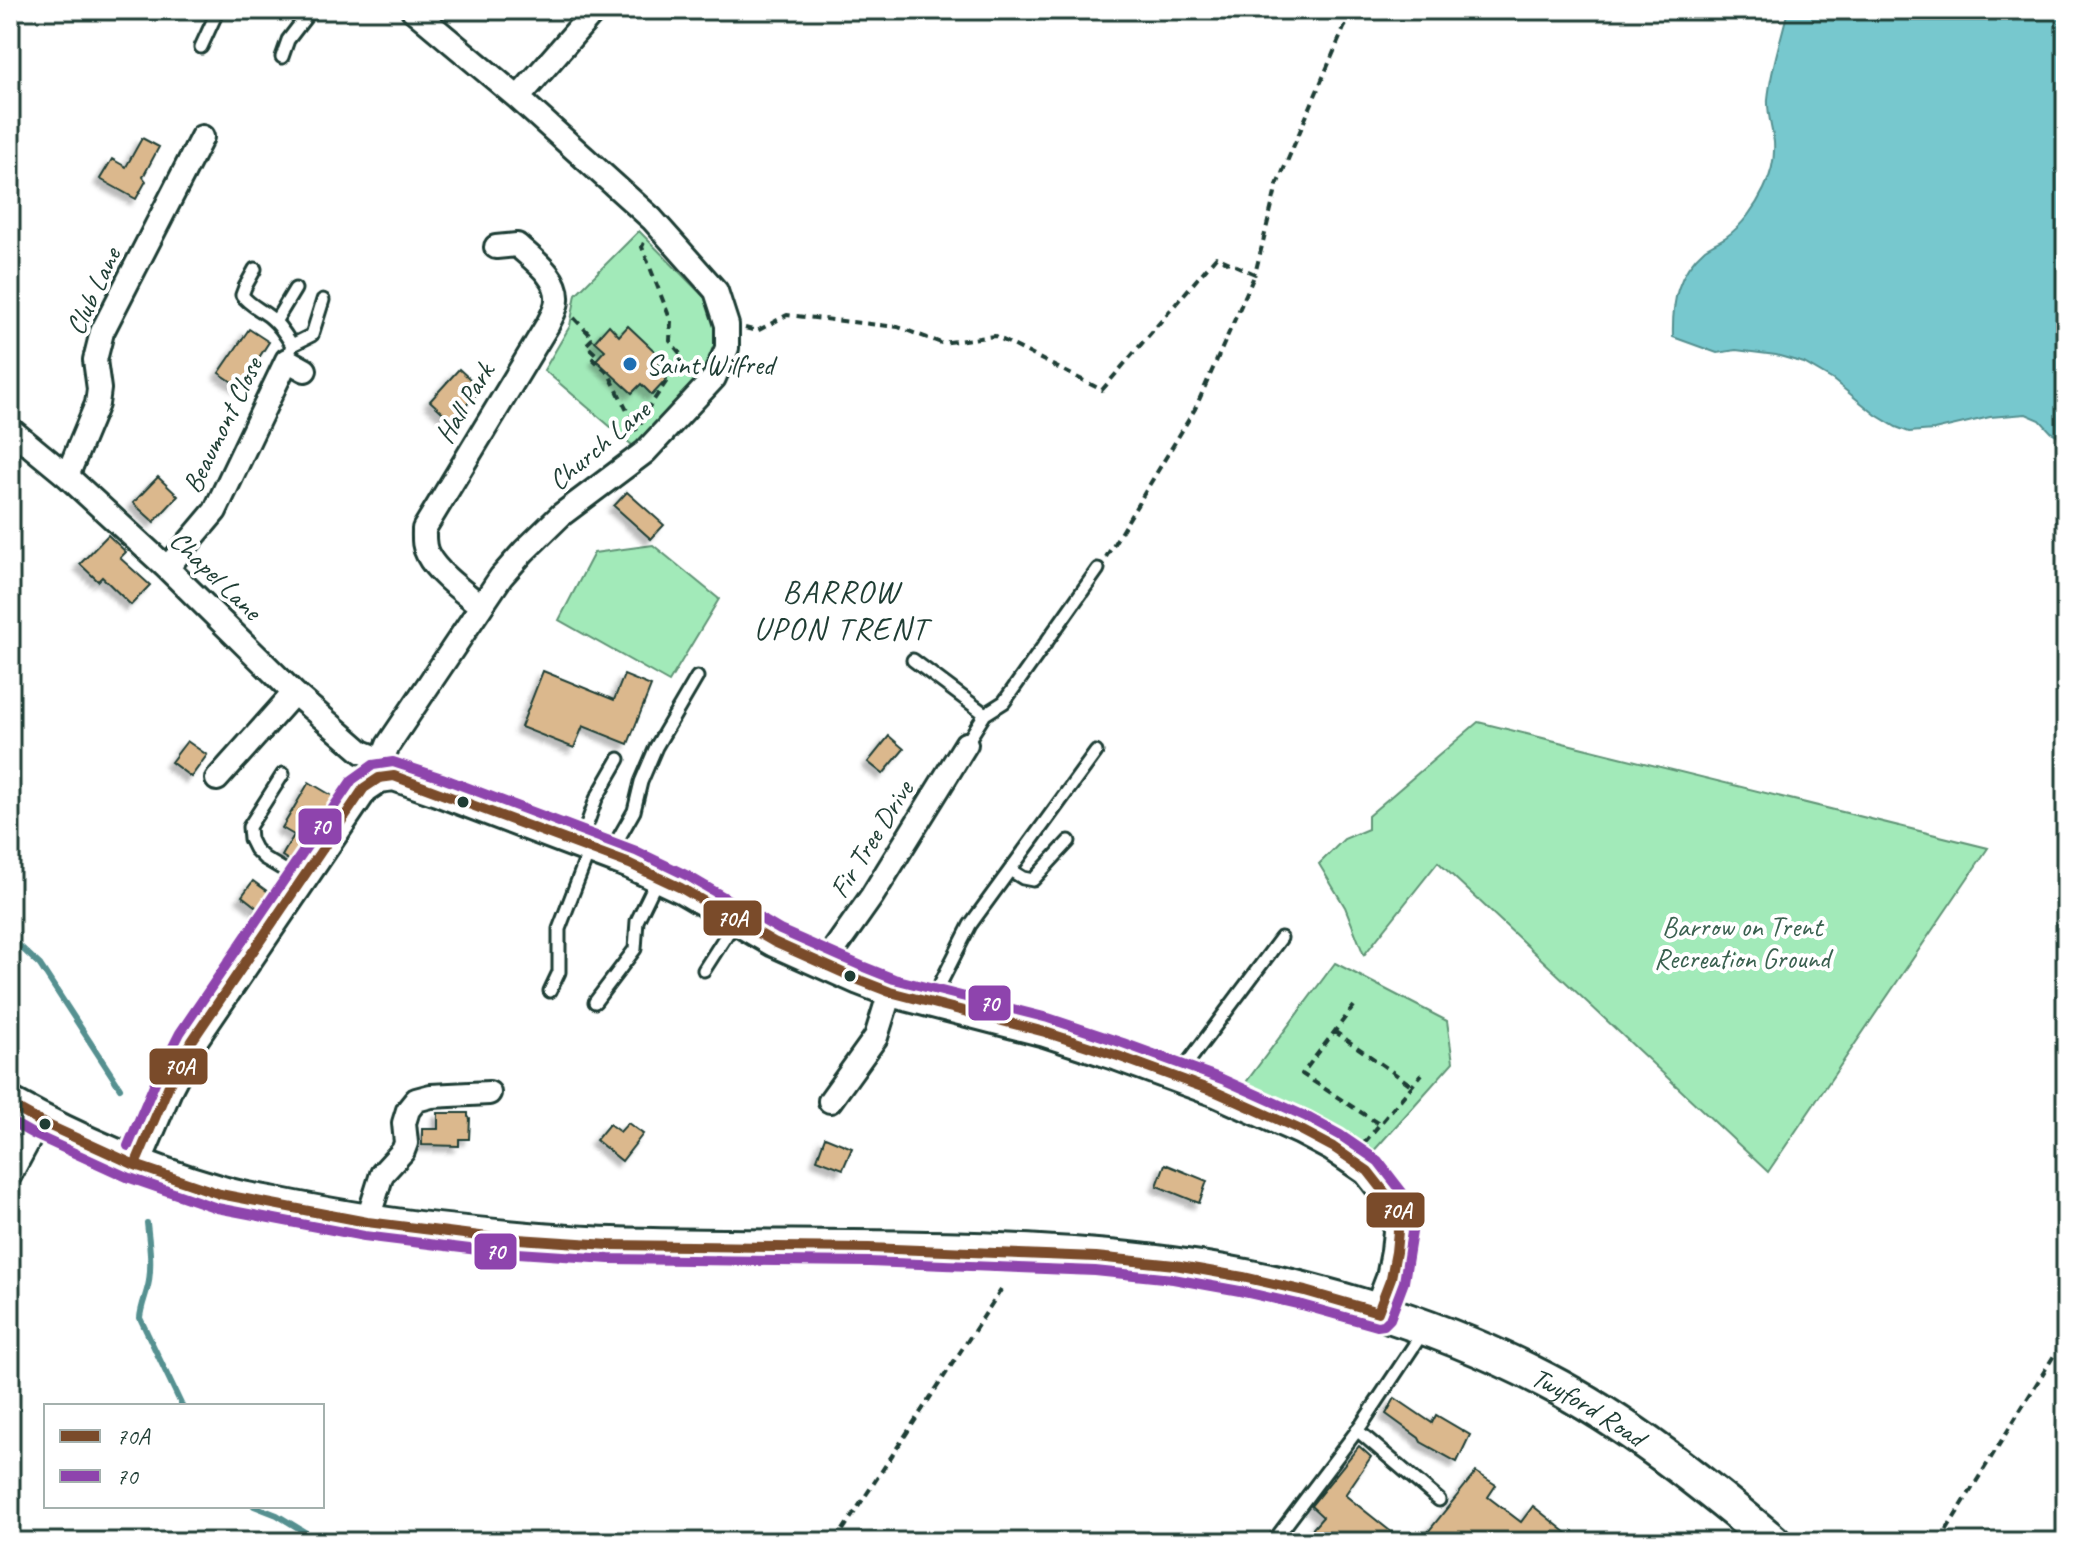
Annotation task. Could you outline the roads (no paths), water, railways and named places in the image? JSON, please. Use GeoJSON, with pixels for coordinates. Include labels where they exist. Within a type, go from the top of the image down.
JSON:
{"type":"FeatureCollection","features":[{"type":"Feature","properties":{"kind":"main road","name":"Twyford Road"},"geometry":{"type":"LineString","coordinates":[[25,1113],[135,1165],[220,1194],[367,1222],[488,1237],[609,1245],[912,1249],[1096,1257],[1175,1265],[1305,1291],[1425,1328],[1513,1364],[1578,1398],[1685,1470],[1773,1542]]}},
{"type":"Feature","properties":{"kind":"street"},"geometry":{"type":"LineString","coordinates":[[413,10],[518,98],[595,10]]}},
{"type":"Feature","properties":{"kind":"street","name":"Church Lane"},"geometry":{"type":"LineString","coordinates":[[380,769],[388,745],[501,577],[561,515],[645,452],[714,378],[727,348],[727,325],[716,291],[652,219],[518,98]]}},
{"type":"Feature","properties":{"kind":"street","name":"Club Lane"},"geometry":{"type":"LineString","coordinates":[[67,476],[97,404],[99,389],[95,360],[102,332],[202,137]]}},
{"type":"Feature","properties":{"kind":"street","name":"Hall Park"},"geometry":{"type":"LineString","coordinates":[[481,606],[429,558],[424,544],[424,529],[548,324],[557,300],[556,288],[549,276],[517,245],[496,247]]}},
{"type":"Feature","properties":{"kind":"street","name":"Beaumont Close"},"geometry":{"type":"LineString","coordinates":[[167,568],[215,511],[295,359]]}},
{"type":"Feature","properties":{"kind":"street","name":"Chapel Lane"},"geometry":{"type":"LineString","coordinates":[[10,429],[67,476],[167,568],[294,693],[380,769]]}},
{"type":"Feature","properties":{"kind":"street"},"geometry":{"type":"LineString","coordinates":[[217,779],[294,693]]}},
{"type":"Feature","properties":{"kind":"street","name":"Fir Tree Drive"},"geometry":{"type":"LineString","coordinates":[[824,964],[872,896],[966,744]]}},
{"type":"Feature","properties":{"kind":"street"},"geometry":{"type":"LineString","coordinates":[[135,1165],[169,1085],[192,1041],[380,769],[593,849],[658,878],[774,942],[890,992],[1045,1032],[1177,1077],[1301,1130],[1368,1171],[1396,1211],[1396,1252],[1391,1278],[1378,1312]]}},
{"type":"Feature","properties":{"kind":"street"},"geometry":{"type":"LineString","coordinates":[[830,1101],[876,1037],[890,992]]}},
{"type":"Feature","properties":{"kind":"street"},"geometry":{"type":"LineString","coordinates":[[367,1222],[382,1174],[403,1151],[406,1143],[404,1123],[408,1110],[416,1100],[431,1096],[489,1093]]}},
{"type":"Feature","properties":{"kind":"street"},"geometry":{"type":"LineString","coordinates":[[10,1175],[25,1113]]}},
{"type":"Feature","properties":{"kind":"lane"},"geometry":{"type":"LineString","coordinates":[[201,47],[218,10]]}},
{"type":"Feature","properties":{"kind":"lane"},"geometry":{"type":"LineString","coordinates":[[282,57],[288,40],[311,10]]}},
{"type":"Feature","properties":{"kind":"lane"},"geometry":{"type":"LineString","coordinates":[[255,269],[242,295],[275,322],[295,359],[312,335],[323,300]]}},
{"type":"Feature","properties":{"kind":"lane"},"geometry":{"type":"LineString","coordinates":[[275,322],[295,289]]}},
{"type":"Feature","properties":{"kind":"lane"},"geometry":{"type":"LineString","coordinates":[[966,744],[985,714],[1004,702],[1098,569]]}},
{"type":"Feature","properties":{"kind":"lane"},"geometry":{"type":"LineString","coordinates":[[913,660],[985,714]]}},
{"type":"Feature","properties":{"kind":"lane"},"geometry":{"type":"LineString","coordinates":[[593,849],[634,811],[641,782],[656,747],[697,677]]}},
{"type":"Feature","properties":{"kind":"lane"},"geometry":{"type":"LineString","coordinates":[[931,1002],[970,925],[1096,752]]}},
{"type":"Feature","properties":{"kind":"lane"},"geometry":{"type":"LineString","coordinates":[[550,991],[559,972],[559,929],[593,849],[596,799],[619,759]]}},
{"type":"Feature","properties":{"kind":"lane"},"geometry":{"type":"LineString","coordinates":[[283,774],[249,827],[250,839],[264,858],[301,881]]}},
{"type":"Feature","properties":{"kind":"lane"},"geometry":{"type":"LineString","coordinates":[[1010,870],[1033,880],[1069,841]]}},
{"type":"Feature","properties":{"kind":"lane"},"geometry":{"type":"LineString","coordinates":[[595,1002],[635,949],[637,921],[658,878]]}},
{"type":"Feature","properties":{"kind":"lane"},"geometry":{"type":"LineString","coordinates":[[704,970],[736,919]]}},
{"type":"Feature","properties":{"kind":"lane"},"geometry":{"type":"LineString","coordinates":[[1177,1077],[1281,938]]}},
{"type":"Feature","properties":{"kind":"lane"},"geometry":{"type":"LineString","coordinates":[[1273,1542],[1357,1430],[1425,1328]]}},
{"type":"Feature","properties":{"kind":"lane"},"geometry":{"type":"LineString","coordinates":[[1357,1430],[1439,1500]]}},
{"type":"Feature","properties":{"kind":"water"},"geometry":{"type":"Polygon","coordinates":[[[1788,10],[2066,10],[2066,440],[2051,432],[2040,420],[2026,414],[1990,417],[1934,430],[1909,432],[1876,415],[1833,380],[1804,363],[1776,355],[1736,350],[1717,353],[1673,337],[1675,300],[1688,268],[1705,249],[1726,237],[1743,221],[1769,178],[1774,142],[1768,99],[1788,10]]]}},
{"type":"Feature","properties":{"kind":"waterway"},"geometry":{"type":"LineString","coordinates":[[10,937],[40,965],[120,1088]]}},
{"type":"Feature","properties":{"kind":"waterway"},"geometry":{"type":"LineString","coordinates":[[147,1223],[150,1274],[140,1318],[181,1404]]}},
{"type":"Feature","properties":{"kind":"waterway"},"geometry":{"type":"LineString","coordinates":[[259,1508],[277,1515],[321,1542]]}},
{"type":"Feature","properties":{"kind":"place","name":"Saint Wilfred"},"geometry":{"type":"Point","coordinates":[630,364]}},
{"type":"Feature","properties":{"kind":"district","name":"BARROW UPON TRENT"},"geometry":{"type":"Point","coordinates":[841,610]}},
{"type":"Feature","properties":{"kind":"park label","name":"Barrow on Trent Recreation Ground"},"geometry":{"type":"Point","coordinates":[1742,942]}}]}
